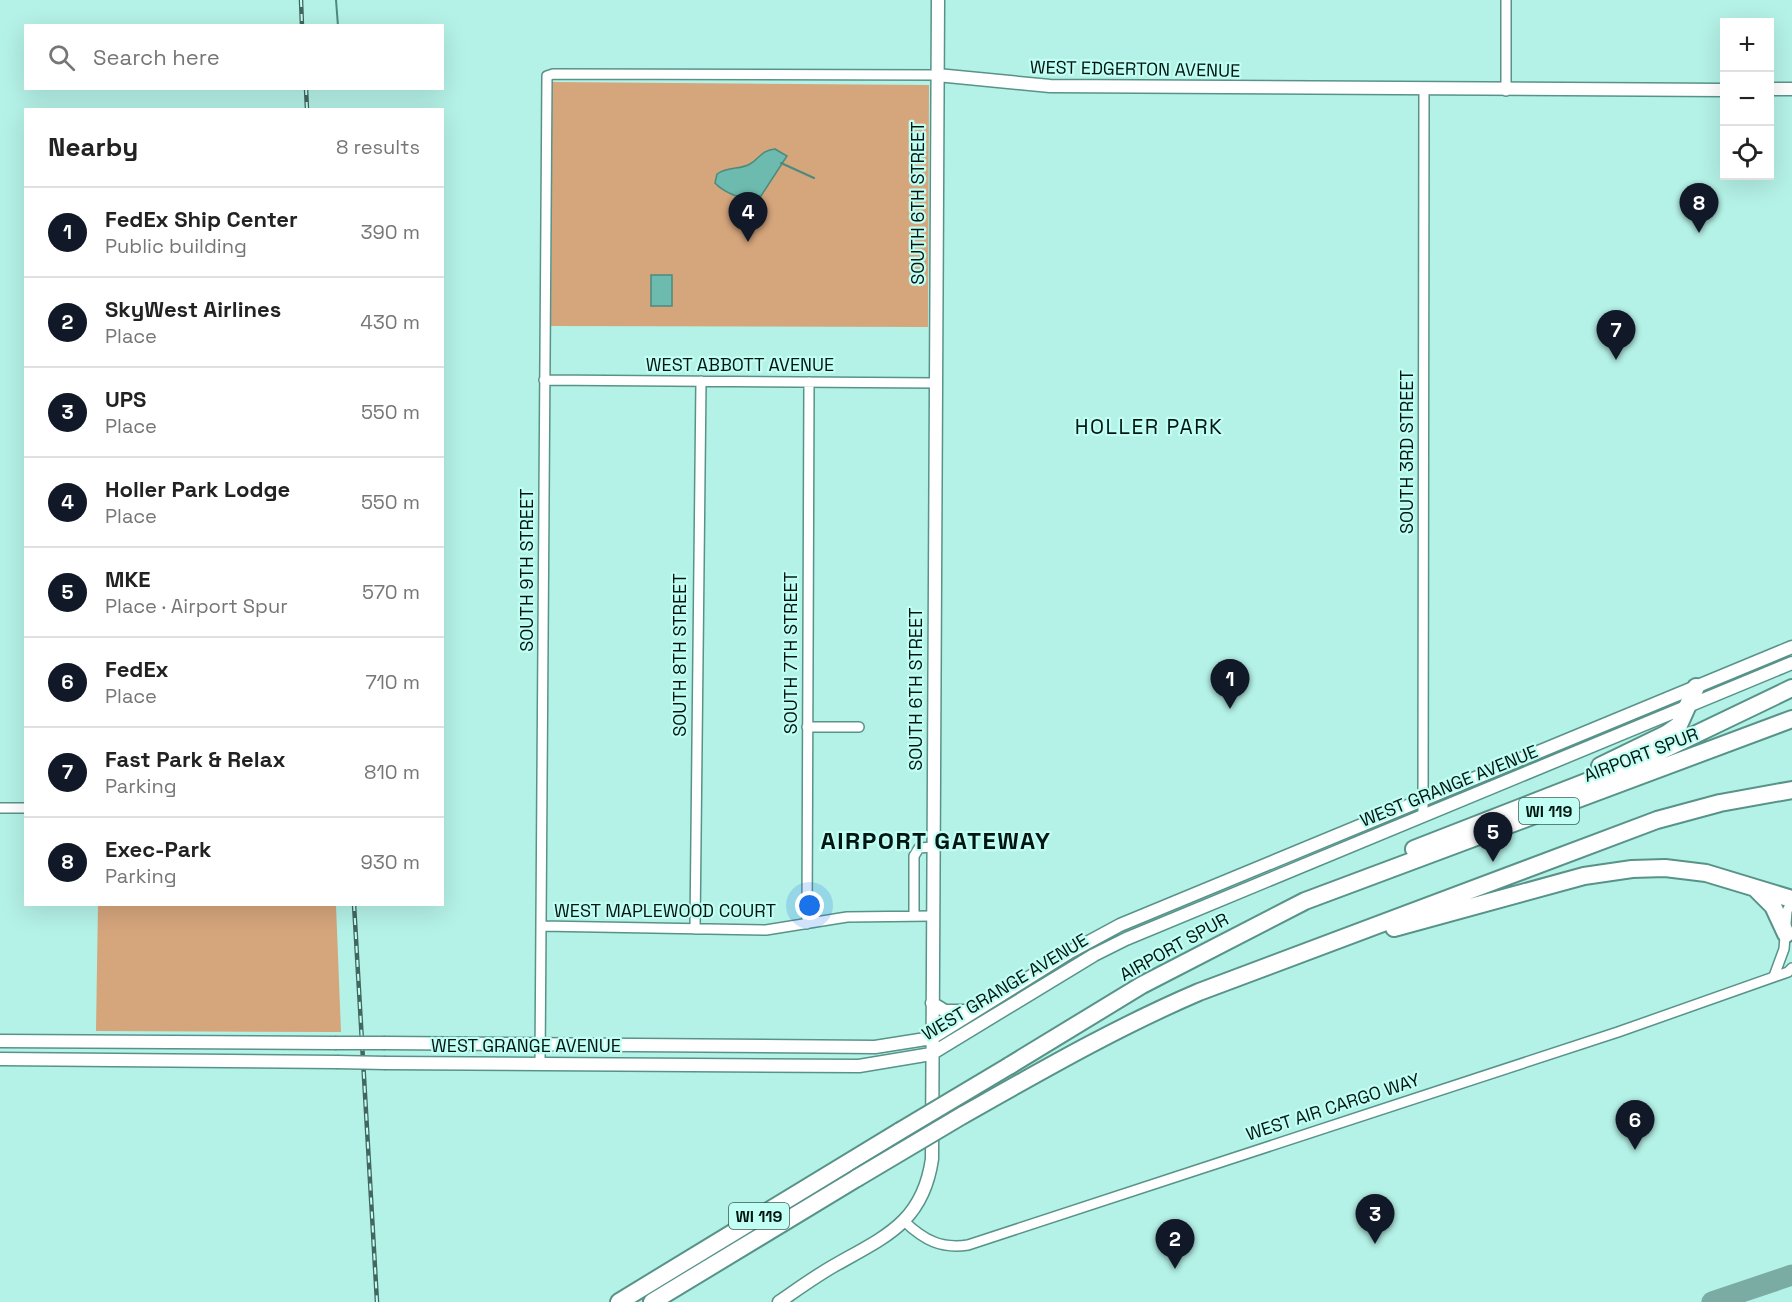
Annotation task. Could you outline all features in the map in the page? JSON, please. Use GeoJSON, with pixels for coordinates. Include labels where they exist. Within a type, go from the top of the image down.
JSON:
{"type":"FeatureCollection","features":[{"type":"Feature","properties":{"kind":"highway"},"geometry":{"type":"LineString","coordinates":[[1510,811],[1666,734],[1679,725],[1696,687]]}},
{"type":"Feature","properties":{"kind":"highway"},"geometry":{"type":"LineString","coordinates":[[1305,901],[1387,860],[1640,761],[1792,688]]}},
{"type":"Feature","properties":{"kind":"highway","name":"AIRPORT SPUR"},"geometry":{"type":"LineString","coordinates":[[619,1302],[1142,985],[1305,901],[1792,719]]}},
{"type":"Feature","properties":{"kind":"highway","name":"WI 119"},"geometry":{"type":"LineString","coordinates":[[652,1302],[963,1115],[1138,1018],[1426,905],[1657,820],[1720,803],[1792,790]]}},
{"type":"Feature","properties":{"kind":"highway"},"geometry":{"type":"LineString","coordinates":[[1317,948],[1612,870],[1654,868],[1689,871],[1753,887],[1792,900]]}},
{"type":"Feature","properties":{"kind":"highway"},"geometry":{"type":"LineString","coordinates":[[1753,887],[1773,906],[1786,934]]}},
{"type":"Feature","properties":{"kind":"street","name":"SOUTH 6TH STREET"},"geometry":{"type":"LineString","coordinates":[[778,1302],[836,1264],[881,1241],[905,1222],[920,1199],[930,1173],[938,0]]}},
{"type":"Feature","properties":{"kind":"street"},"geometry":{"type":"LineString","coordinates":[[1506,0],[1506,90]]}},
{"type":"Feature","properties":{"kind":"street","name":"WEST EDGERTON AVENUE"},"geometry":{"type":"LineString","coordinates":[[547,76],[553,74],[937,75],[1032,86],[1720,90]]}},
{"type":"Feature","properties":{"kind":"street","name":"SOUTH 9TH STREET"},"geometry":{"type":"LineString","coordinates":[[540,1064],[547,76]]}},
{"type":"Feature","properties":{"kind":"street","name":"SOUTH 3RD STREET"},"geometry":{"type":"LineString","coordinates":[[1424,89],[1424,815]]}},
{"type":"Feature","properties":{"kind":"street"},"geometry":{"type":"LineString","coordinates":[[1774,90],[1792,89]]}},
{"type":"Feature","properties":{"kind":"street","name":"WEST ABBOTT AVENUE"},"geometry":{"type":"LineString","coordinates":[[544,380],[935,383]]}},
{"type":"Feature","properties":{"kind":"street","name":"SOUTH 8TH STREET"},"geometry":{"type":"LineString","coordinates":[[695,929],[701,381]]}},
{"type":"Feature","properties":{"kind":"street","name":"SOUTH 7TH STREET"},"geometry":{"type":"LineString","coordinates":[[807,924],[809,382]]}},
{"type":"Feature","properties":{"kind":"street","name":"WEST GRANGE AVENUE"},"geometry":{"type":"LineString","coordinates":[[0,1041],[859,1047],[892,1046],[932,1038],[1078,947],[1151,912],[1792,647]]}},
{"type":"Feature","properties":{"kind":"street","name":"WEST GRANGE AVENUE"},"geometry":{"type":"LineString","coordinates":[[0,1059],[859,1066],[931,1054],[1094,955],[1156,926],[1792,663]]}},
{"type":"Feature","properties":{"kind":"street"},"geometry":{"type":"LineString","coordinates":[[807,727],[859,727]]}},
{"type":"Feature","properties":{"kind":"street"},"geometry":{"type":"LineString","coordinates":[[0,807],[24,808]]}},
{"type":"Feature","properties":{"kind":"street"},"geometry":{"type":"LineString","coordinates":[[1365,823],[1371,837]]}},
{"type":"Feature","properties":{"kind":"street"},"geometry":{"type":"LineString","coordinates":[[914,916],[914,856],[919,848],[933,847]]}},
{"type":"Feature","properties":{"kind":"street"},"geometry":{"type":"LineString","coordinates":[[1774,976],[1782,957],[1787,911],[1792,900]]}},
{"type":"Feature","properties":{"kind":"street"},"geometry":{"type":"LineString","coordinates":[[1151,912],[1156,926]]}},
{"type":"Feature","properties":{"kind":"street","name":"WEST MAPLEWOOD COURT"},"geometry":{"type":"LineString","coordinates":[[541,926],[766,930],[847,917],[932,916]]}},
{"type":"Feature","properties":{"kind":"street","name":"WEST AIR CARGO WAY"},"geometry":{"type":"LineString","coordinates":[[905,1222],[933,1243],[955,1247],[968,1245],[1618,1032],[1792,968]]}},
{"type":"Feature","properties":{"kind":"street"},"geometry":{"type":"LineString","coordinates":[[932,1003],[945,1011],[978,1010]]}},
{"type":"Feature","properties":{"kind":"street"},"geometry":{"type":"LineString","coordinates":[[42,1042],[42,1060]]}},
{"type":"Feature","properties":{"kind":"street"},"geometry":{"type":"LineString","coordinates":[[164,1042],[164,1061]]}},
{"type":"Feature","properties":{"kind":"street"},"geometry":{"type":"LineString","coordinates":[[701,1045],[701,1065]]}},
{"type":"Feature","properties":{"kind":"street"},"geometry":{"type":"LineString","coordinates":[[859,1047],[859,1066]]}},
{"type":"Feature","properties":{"kind":"shaded area"},"geometry":{"type":"Polygon","coordinates":[[[552,82],[929,85],[928,327],[551,326],[552,82]]]}},
{"type":"Feature","properties":{"kind":"shaded area"},"geometry":{"type":"Polygon","coordinates":[[[775,149],[787,156],[759,199],[753,202],[738,197],[723,190],[715,183],[717,174],[746,166],[764,153],[775,149]]]}},
{"type":"Feature","properties":{"kind":"shaded area"},"geometry":{"type":"Polygon","coordinates":[[[651,275],[672,275],[672,306],[651,306],[651,275]]]}},
{"type":"Feature","properties":{"kind":"shaded area"},"geometry":{"type":"Polygon","coordinates":[[[98,906],[336,906],[341,1032],[96,1031],[98,906]]]}},
{"type":"Feature","properties":{"kind":"waterway"},"geometry":{"type":"LineString","coordinates":[[336,0],[338,24]]}},
{"type":"Feature","properties":{"kind":"waterway"},"geometry":{"type":"LineString","coordinates":[[781,163],[814,178]]}},
{"type":"Feature","properties":{"kind":"taxiway"},"geometry":{"type":"LineString","coordinates":[[1712,1302],[1792,1275]]}},
{"type":"Feature","properties":{"kind":"railway"},"geometry":{"type":"LineString","coordinates":[[301,0],[302,24]]}},
{"type":"Feature","properties":{"kind":"railway"},"geometry":{"type":"LineString","coordinates":[[306,90],[307,108]]}},
{"type":"Feature","properties":{"kind":"railway"},"geometry":{"type":"LineString","coordinates":[[354,906],[377,1302]]}},
{"type":"Feature","properties":{"kind":"place","name":"Exec-Park"},"geometry":{"type":"Point","coordinates":[1699,233]}},
{"type":"Feature","properties":{"kind":"place","name":"Holler Park Lodge"},"geometry":{"type":"Point","coordinates":[748,242]}},
{"type":"Feature","properties":{"kind":"place","name":"Fast Park & Relax"},"geometry":{"type":"Point","coordinates":[1616,360]}},
{"type":"Feature","properties":{"kind":"place","name":"FedEx Ship Center"},"geometry":{"type":"Point","coordinates":[1230,709]}},
{"type":"Feature","properties":{"kind":"place","name":"MKE"},"geometry":{"type":"Point","coordinates":[1493,862]}},
{"type":"Feature","properties":{"kind":"place","name":"FedEx"},"geometry":{"type":"Point","coordinates":[1635,1150]}},
{"type":"Feature","properties":{"kind":"place","name":"UPS"},"geometry":{"type":"Point","coordinates":[1375,1244]}},
{"type":"Feature","properties":{"kind":"place","name":"SkyWest Airlines"},"geometry":{"type":"Point","coordinates":[1175,1269]}},
{"type":"Feature","properties":{"kind":"district","name":"HOLLER PARK"},"geometry":{"type":"Point","coordinates":[1149,427]}},
{"type":"Feature","properties":{"kind":"district","name":"AIRPORT GATEWAY"},"geometry":{"type":"Point","coordinates":[936,841]}}]}
